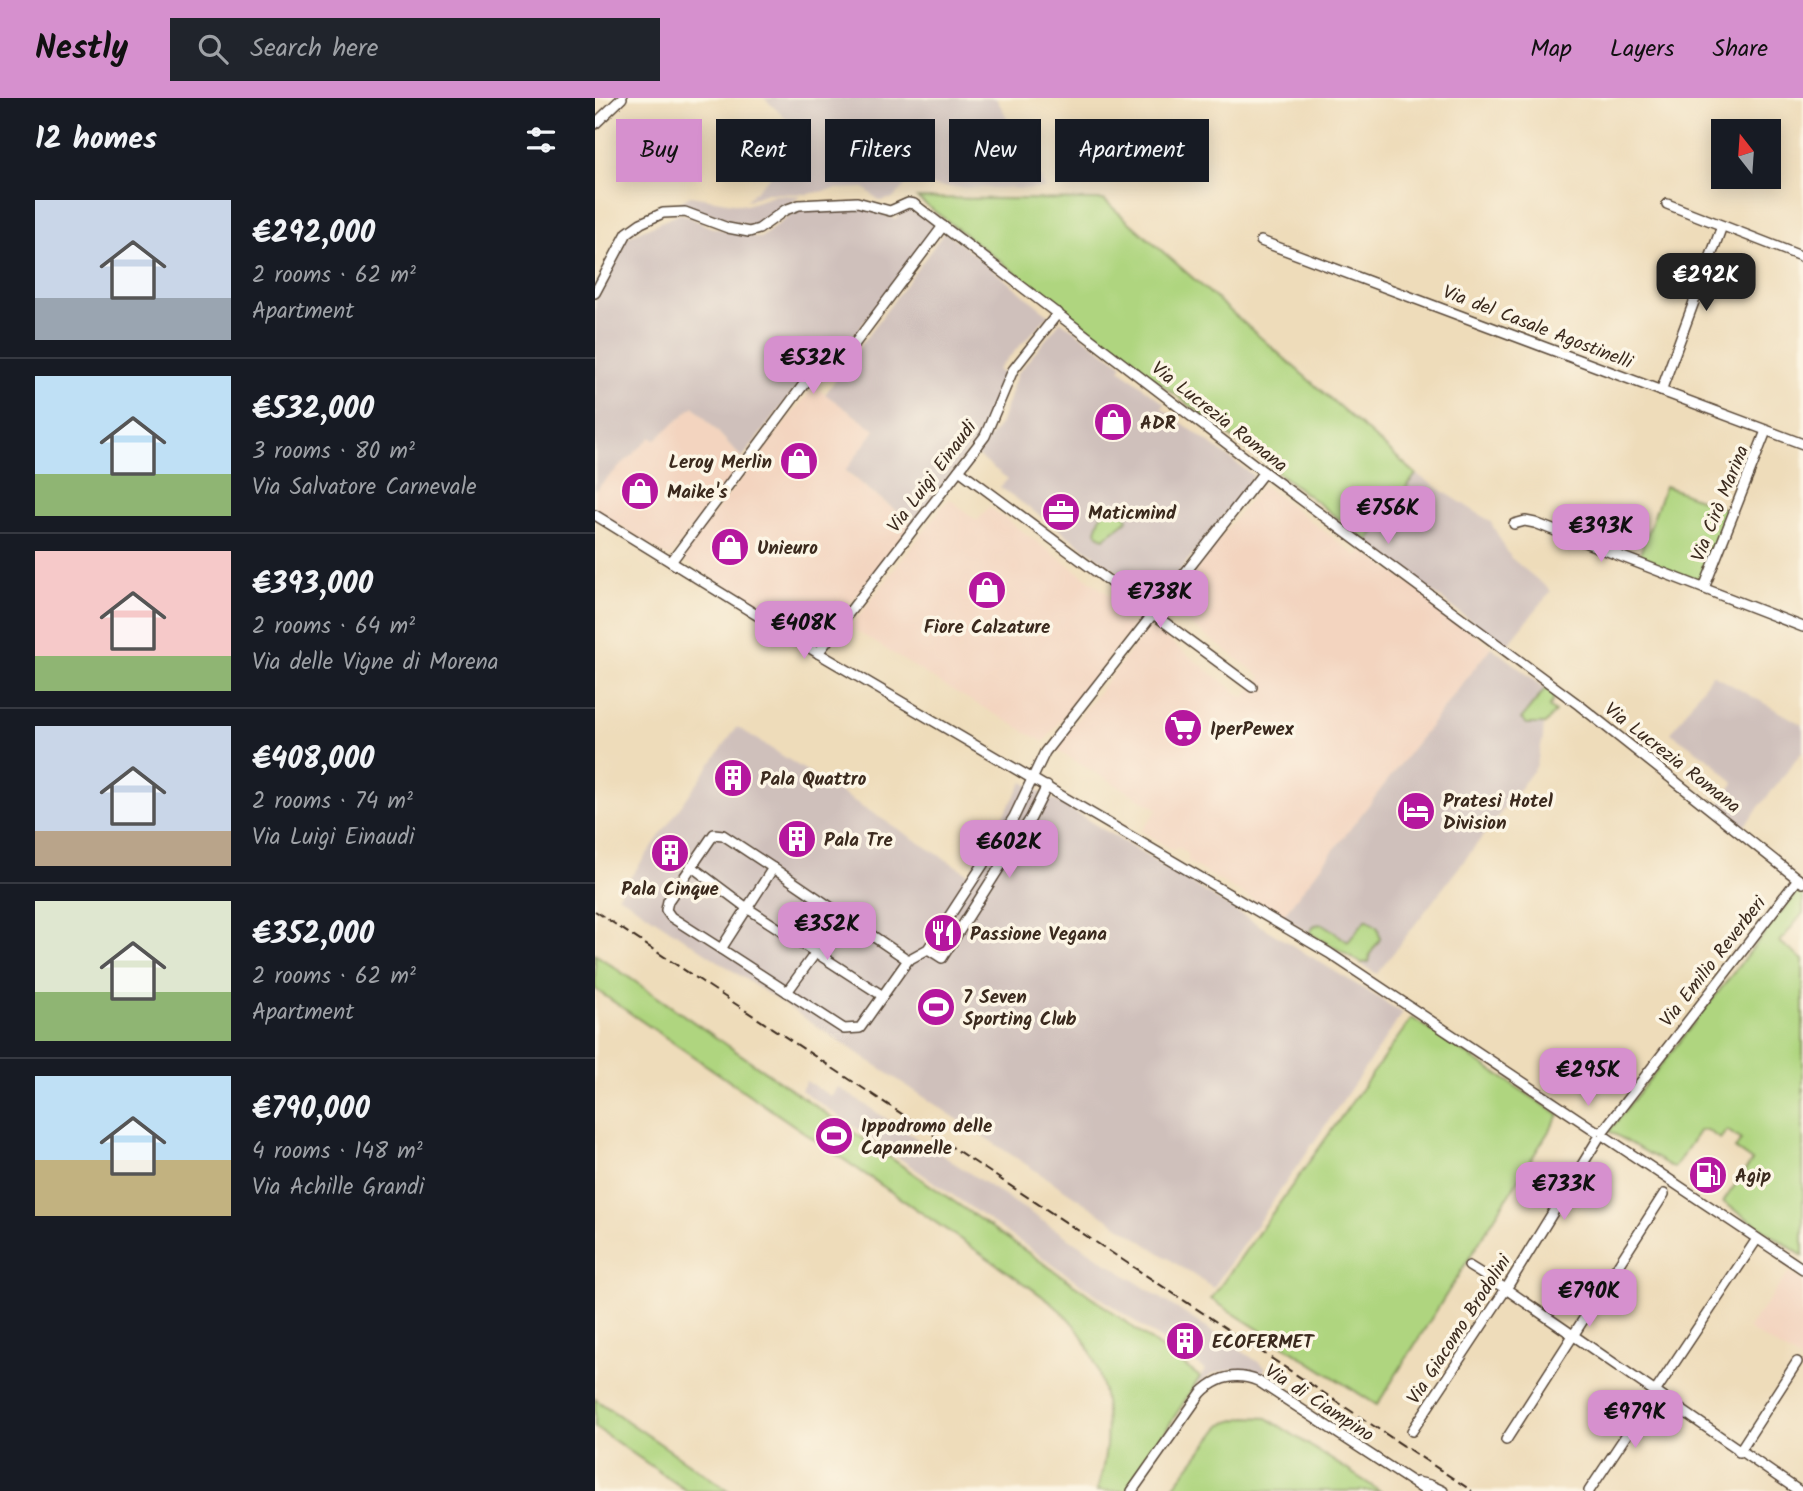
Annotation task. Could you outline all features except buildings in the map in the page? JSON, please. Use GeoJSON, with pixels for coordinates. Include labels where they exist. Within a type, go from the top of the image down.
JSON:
{"type":"FeatureCollection","features":[{"type":"Feature","properties":{"kind":"street"},"geometry":{"type":"LineString","coordinates":[[595,124],[622,98]]}},
{"type":"Feature","properties":{"kind":"street","name":"Via Lucrezia Romana"},"geometry":{"type":"LineString","coordinates":[[595,293],[627,233],[647,219],[670,212],[688,213],[725,227],[749,232],[759,229],[785,210],[799,205],[860,203],[890,211],[911,203],[1264,472],[1579,705],[1800,881]]}},
{"type":"Feature","properties":{"kind":"street"},"geometry":{"type":"LineString","coordinates":[[1667,204],[1803,257]]}},
{"type":"Feature","properties":{"kind":"street"},"geometry":{"type":"LineString","coordinates":[[671,562],[804,384],[814,375],[842,361],[943,226]]}},
{"type":"Feature","properties":{"kind":"street"},"geometry":{"type":"LineString","coordinates":[[1661,391],[1722,226]]}},
{"type":"Feature","properties":{"kind":"street","name":"Via del Casale Agostinelli"},"geometry":{"type":"LineString","coordinates":[[1261,241],[1803,444]]}},
{"type":"Feature","properties":{"kind":"street","name":"Via Luigi Einaudi"},"geometry":{"type":"LineString","coordinates":[[818,653],[989,429],[1016,365],[1058,313]]}},
{"type":"Feature","properties":{"kind":"street","name":"Via Cirò Marina"},"geometry":{"type":"LineString","coordinates":[[1704,588],[1766,431]]}},
{"type":"Feature","properties":{"kind":"street"},"geometry":{"type":"LineString","coordinates":[[959,470],[1252,687]]}},
{"type":"Feature","properties":{"kind":"street"},"geometry":{"type":"LineString","coordinates":[[908,960],[718,834],[709,838],[667,903],[666,910],[672,918],[843,1028],[851,1031],[862,1026],[908,960],[928,949],[1014,817],[1045,752],[1264,472]]}},
{"type":"Feature","properties":{"kind":"street"},"geometry":{"type":"LineString","coordinates":[[595,515],[818,653],[1032,775],[1329,953],[1803,1269]]}},
{"type":"Feature","properties":{"kind":"street"},"geometry":{"type":"LineString","coordinates":[[1514,524],[1533,522],[1803,627]]}},
{"type":"Feature","properties":{"kind":"street"},"geometry":{"type":"LineString","coordinates":[[928,949],[942,958],[1027,825],[1047,786]]}},
{"type":"Feature","properties":{"kind":"street"},"geometry":{"type":"LineString","coordinates":[[691,866],[747,908],[883,996]]}},
{"type":"Feature","properties":{"kind":"street"},"geometry":{"type":"LineString","coordinates":[[721,949],[773,868]]}},
{"type":"Feature","properties":{"kind":"street","name":"Via Emilio Reverberi"},"geometry":{"type":"LineString","coordinates":[[1600,1134],[1800,881]]}},
{"type":"Feature","properties":{"kind":"street"},"geometry":{"type":"LineString","coordinates":[[786,992],[843,915]]}},
{"type":"Feature","properties":{"kind":"street","name":"Via Giacomo Brodolini"},"geometry":{"type":"LineString","coordinates":[[1412,1431],[1506,1289],[1600,1134]]}},
{"type":"Feature","properties":{"kind":"street"},"geometry":{"type":"LineString","coordinates":[[1506,1440],[1664,1194]]}},
{"type":"Feature","properties":{"kind":"street"},"geometry":{"type":"LineString","coordinates":[[1589,1491],[1757,1239]]}},
{"type":"Feature","properties":{"kind":"street"},"geometry":{"type":"LineString","coordinates":[[1469,1266],[1799,1491]]}},
{"type":"Feature","properties":{"kind":"street"},"geometry":{"type":"LineString","coordinates":[[1739,1452],[1797,1363]]}},
{"type":"Feature","properties":{"kind":"street","name":"Via di Ciampino"},"geometry":{"type":"LineString","coordinates":[[1132,1491],[1201,1393],[1215,1381],[1235,1376],[1258,1381],[1412,1481]]}},
{"type":"Feature","properties":{"kind":"street"},"geometry":{"type":"LineString","coordinates":[[1412,1481],[1426,1491]]}},
{"type":"Feature","properties":{"kind":"street"},"geometry":{"type":"LineString","coordinates":[[1412,1481],[1443,1491]]}},
{"type":"Feature","properties":{"kind":"shaded area"},"geometry":{"type":"Polygon","coordinates":[[[764,98],[996,98],[1008,119],[949,119],[949,182],[1041,182],[1041,178],[1044,189],[941,187],[907,183],[894,198],[880,201],[864,188],[807,194],[767,193],[745,201],[765,182],[811,182],[811,119],[786,119],[764,98]]]}},
{"type":"Feature","properties":{"kind":"shaded area"},"geometry":{"type":"Polygon","coordinates":[[[776,195],[801,196],[756,227],[673,206],[690,196],[746,205],[776,195]]]}},
{"type":"Feature","properties":{"kind":"shaded area"},"geometry":{"type":"Polygon","coordinates":[[[864,205],[895,219],[908,207],[936,225],[837,358],[827,348],[742,458],[694,406],[655,440],[651,437],[595,490],[595,302],[626,237],[681,213],[710,227],[760,238],[797,210],[864,205]]]}},
{"type":"Feature","properties":{"kind":"shaded area"},"geometry":{"type":"Polygon","coordinates":[[[945,231],[1049,315],[997,370],[1005,375],[990,418],[975,443],[913,524],[845,471],[875,430],[825,394],[945,231]]]}},
{"type":"Feature","properties":{"kind":"shaded area"},"geometry":{"type":"Polygon","coordinates":[[[1061,321],[1123,365],[1120,369],[1165,404],[1162,408],[1254,476],[1157,600],[1000,487],[1008,479],[975,454],[1000,425],[1017,374],[1061,321]]]}},
{"type":"Feature","properties":{"kind":"shaded area"},"geometry":{"type":"Polygon","coordinates":[[[814,386],[875,430],[845,472],[913,524],[820,643],[679,558],[814,386]]]}},
{"type":"Feature","properties":{"kind":"shaded area"},"geometry":{"type":"Polygon","coordinates":[[[694,406],[744,461],[670,558],[595,512],[595,490],[651,437],[655,440],[694,406]]]}},
{"type":"Feature","properties":{"kind":"shaded area"},"geometry":{"type":"Polygon","coordinates":[[[1416,474],[1490,521],[1511,558],[1551,591],[1506,647],[1366,543],[1416,474]]]}},
{"type":"Feature","properties":{"kind":"shaded area"},"geometry":{"type":"Polygon","coordinates":[[[1262,484],[1357,556],[1362,550],[1412,585],[1491,647],[1282,917],[1188,862],[1188,854],[1178,847],[1173,850],[1141,831],[1158,809],[1054,749],[1150,626],[1244,698],[1262,677],[1166,607],[1262,484]]]}},
{"type":"Feature","properties":{"kind":"shaded area"},"geometry":{"type":"Polygon","coordinates":[[[949,498],[977,521],[989,507],[1141,618],[1044,742],[945,686],[850,627],[949,498]]]}},
{"type":"Feature","properties":{"kind":"shaded area"},"geometry":{"type":"Polygon","coordinates":[[[1491,647],[1545,688],[1543,738],[1536,767],[1377,974],[1282,917],[1491,647]]]}},
{"type":"Feature","properties":{"kind":"shaded area"},"geometry":{"type":"Polygon","coordinates":[[[1712,674],[1803,725],[1803,751],[1742,829],[1716,809],[1734,783],[1713,762],[1671,733],[1712,674]]]}},
{"type":"Feature","properties":{"kind":"shaded area"},"geometry":{"type":"Polygon","coordinates":[[[737,727],[969,874],[1023,782],[1403,1013],[1213,1288],[618,895],[737,727]]]}},
{"type":"Feature","properties":{"kind":"shaded area"},"geometry":{"type":"Polygon","coordinates":[[[806,1081],[831,1096],[838,1087],[1266,1367],[1260,1377],[1246,1370],[1232,1369],[1212,1374],[1200,1384],[1197,1382],[1205,1370],[801,1090],[806,1081]]]}},
{"type":"Feature","properties":{"kind":"shaded area"},"geometry":{"type":"Polygon","coordinates":[[[1789,1272],[1803,1281],[1803,1362],[1748,1329],[1789,1272]]]}},
{"type":"Feature","properties":{"kind":"green space"},"geometry":{"type":"Polygon","coordinates":[[[917,198],[1104,200],[1416,474],[1368,541],[917,198]]]}},
{"type":"Feature","properties":{"kind":"green space"},"geometry":{"type":"Polygon","coordinates":[[[1665,486],[1728,510],[1701,583],[1638,559],[1665,486]]]}},
{"type":"Feature","properties":{"kind":"green space"},"geometry":{"type":"Polygon","coordinates":[[[1107,504],[1120,509],[1128,520],[1104,538],[1098,535],[1096,530],[1107,504]]]}},
{"type":"Feature","properties":{"kind":"green space"},"geometry":{"type":"Polygon","coordinates":[[[1546,688],[1554,695],[1549,707],[1555,712],[1545,724],[1527,724],[1521,719],[1546,688]]]}},
{"type":"Feature","properties":{"kind":"green space"},"geometry":{"type":"Polygon","coordinates":[[[1800,888],[1803,890],[1803,913],[1780,942],[1803,960],[1803,1256],[1723,1202],[1752,1161],[1735,1149],[1741,1140],[1727,1130],[1720,1139],[1707,1130],[1700,1130],[1674,1168],[1609,1131],[1800,888]]]}},
{"type":"Feature","properties":{"kind":"green space"},"geometry":{"type":"Polygon","coordinates":[[[1366,919],[1378,928],[1380,939],[1370,954],[1369,962],[1362,963],[1309,933],[1315,925],[1323,924],[1348,942],[1366,919]]]}},
{"type":"Feature","properties":{"kind":"green space","name":"Ippodromo delle Capannelle"},"geometry":{"type":"Polygon","coordinates":[[[595,954],[1085,1292],[1200,1377],[1127,1491],[1097,1491],[1106,1449],[1107,1427],[1102,1384],[1086,1343],[1069,1319],[1024,1283],[595,989],[595,954]]]}},
{"type":"Feature","properties":{"kind":"green space"},"geometry":{"type":"Polygon","coordinates":[[[1412,1018],[1559,1115],[1377,1405],[1211,1299],[1412,1018]]]}},
{"type":"Feature","properties":{"kind":"green space"},"geometry":{"type":"Polygon","coordinates":[[[595,1399],[729,1491],[687,1491],[595,1427],[595,1399]]]}},
{"type":"Feature","properties":{"kind":"green space"},"geometry":{"type":"Polygon","coordinates":[[[1246,1417],[1267,1418],[1380,1491],[1170,1491],[1222,1424],[1246,1417]]]}},
{"type":"Feature","properties":{"kind":"railway"},"geometry":{"type":"LineString","coordinates":[[595,911],[1472,1491]]}},
{"type":"Feature","properties":{"kind":"place","name":"ADR"},"geometry":{"type":"Point","coordinates":[1113,422]}},
{"type":"Feature","properties":{"kind":"place","name":"Leroy Merlin"},"geometry":{"type":"Point","coordinates":[799,461]}},
{"type":"Feature","properties":{"kind":"place","name":"Maike's"},"geometry":{"type":"Point","coordinates":[640,491]}},
{"type":"Feature","properties":{"kind":"place","name":"Maticmind"},"geometry":{"type":"Point","coordinates":[1061,512]}},
{"type":"Feature","properties":{"kind":"place","name":"Unieuro"},"geometry":{"type":"Point","coordinates":[730,547]}},
{"type":"Feature","properties":{"kind":"place","name":"Fiore Calzature"},"geometry":{"type":"Point","coordinates":[987,590]}},
{"type":"Feature","properties":{"kind":"place","name":"IperPewex"},"geometry":{"type":"Point","coordinates":[1183,728]}},
{"type":"Feature","properties":{"kind":"place","name":"Pala Quattro"},"geometry":{"type":"Point","coordinates":[733,778]}},
{"type":"Feature","properties":{"kind":"place","name":"Pratesi Hotel Division"},"geometry":{"type":"Point","coordinates":[1416,811]}},
{"type":"Feature","properties":{"kind":"place","name":"Pala Tre"},"geometry":{"type":"Point","coordinates":[797,839]}},
{"type":"Feature","properties":{"kind":"place","name":"Pala Cinque"},"geometry":{"type":"Point","coordinates":[670,853]}},
{"type":"Feature","properties":{"kind":"place","name":"Passione Vegana"},"geometry":{"type":"Point","coordinates":[943,933]}},
{"type":"Feature","properties":{"kind":"place","name":"7 Seven Sporting Club"},"geometry":{"type":"Point","coordinates":[936,1007]}},
{"type":"Feature","properties":{"kind":"place","name":"Ippodromo delle Capannelle"},"geometry":{"type":"Point","coordinates":[834,1136]}},
{"type":"Feature","properties":{"kind":"place","name":"Agip"},"geometry":{"type":"Point","coordinates":[1708,1175]}},
{"type":"Feature","properties":{"kind":"place","name":"ECOFERMET"},"geometry":{"type":"Point","coordinates":[1185,1341]}}]}
